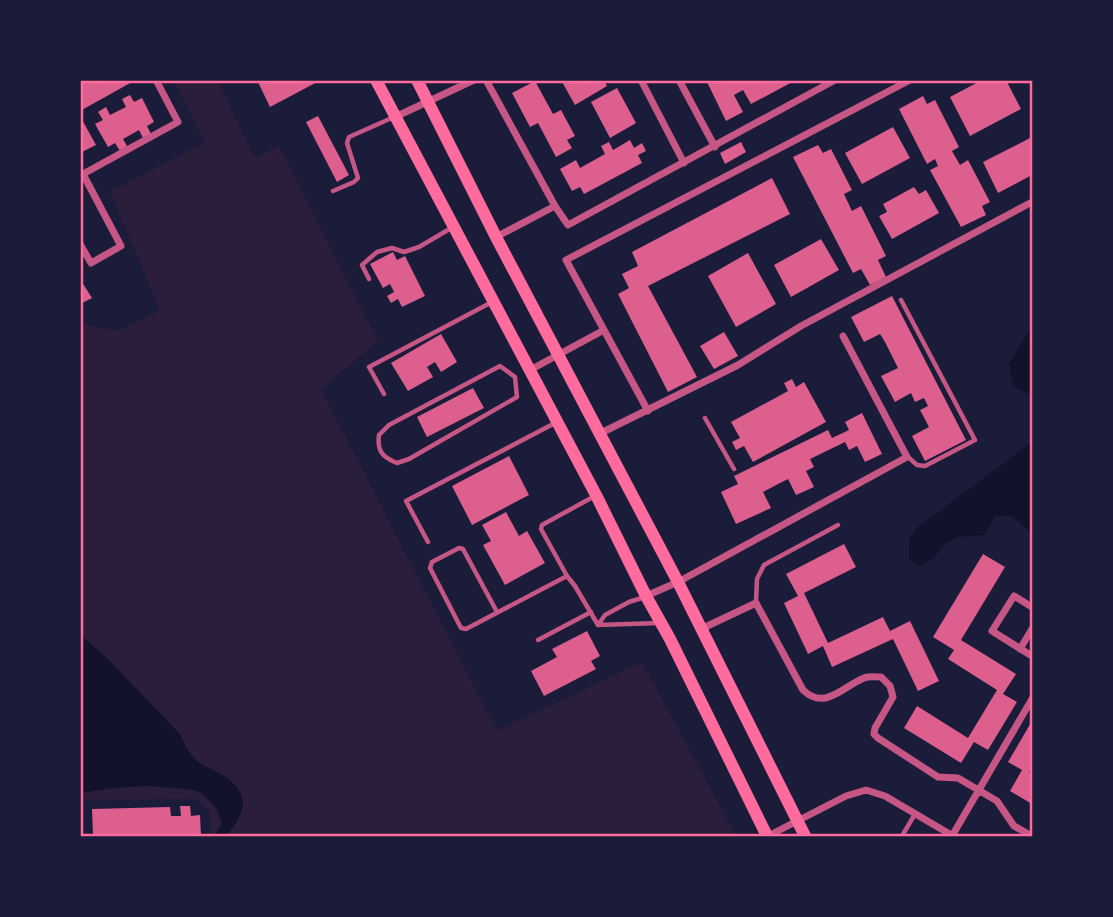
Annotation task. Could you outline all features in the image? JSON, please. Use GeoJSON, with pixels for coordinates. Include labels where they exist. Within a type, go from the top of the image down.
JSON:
{"type":"FeatureCollection","features":[{"type":"Feature","properties":{"kind":"main road"},"geometry":{"type":"LineString","coordinates":[[376,80],[596,495],[767,836]]}},
{"type":"Feature","properties":{"kind":"main road"},"geometry":{"type":"LineString","coordinates":[[417,80],[496,237],[678,582],[805,836]]}},
{"type":"Feature","properties":{"kind":"street"},"geometry":{"type":"LineString","coordinates":[[80,244],[91,263],[121,246],[83,174],[178,122],[156,80]]}},
{"type":"Feature","properties":{"kind":"street"},"geometry":{"type":"LineString","coordinates":[[395,117],[474,80]]}},
{"type":"Feature","properties":{"kind":"street"},"geometry":{"type":"LineString","coordinates":[[486,80],[568,225],[835,80]]}},
{"type":"Feature","properties":{"kind":"street"},"geometry":{"type":"LineString","coordinates":[[641,80],[684,163]]}},
{"type":"Feature","properties":{"kind":"street"},"geometry":{"type":"LineString","coordinates":[[679,80],[715,147]]}},
{"type":"Feature","properties":{"kind":"street"},"geometry":{"type":"LineString","coordinates":[[813,80],[818,90]]}},
{"type":"Feature","properties":{"kind":"street"},"geometry":{"type":"LineString","coordinates":[[648,411],[566,260],[910,80]]}},
{"type":"Feature","properties":{"kind":"street"},"geometry":{"type":"LineString","coordinates":[[599,434],[738,365],[802,326],[1032,202]]}},
{"type":"Feature","properties":{"kind":"street"},"geometry":{"type":"LineString","coordinates":[[496,237],[555,206]]}},
{"type":"Feature","properties":{"kind":"street"},"geometry":{"type":"LineString","coordinates":[[530,370],[604,330]]}},
{"type":"Feature","properties":{"kind":"street"},"geometry":{"type":"LineString","coordinates":[[646,597],[907,457],[843,336]]}},
{"type":"Feature","properties":{"kind":"street"},"geometry":{"type":"LineString","coordinates":[[1032,607],[1014,596],[992,631],[1032,656]]}},
{"type":"Feature","properties":{"kind":"street"},"geometry":{"type":"LineString","coordinates":[[701,629],[756,603],[803,690],[810,697],[828,698],[866,677],[881,677],[890,686],[893,697],[874,734],[938,777],[958,778],[998,801],[1014,825],[1032,836]]}},
{"type":"Feature","properties":{"kind":"street"},"geometry":{"type":"LineString","coordinates":[[1020,649],[1032,629]]}},
{"type":"Feature","properties":{"kind":"street"},"geometry":{"type":"LineString","coordinates":[[767,836],[846,796],[866,790],[885,796],[952,836],[1032,699]]}},
{"type":"Feature","properties":{"kind":"lane"},"geometry":{"type":"LineString","coordinates":[[333,191],[359,178],[347,142],[349,137],[395,117]]}},
{"type":"Feature","properties":{"kind":"lane"},"geometry":{"type":"LineString","coordinates":[[369,279],[362,265],[377,251],[392,248],[404,251],[419,247],[453,227]]}},
{"type":"Feature","properties":{"kind":"lane"},"geometry":{"type":"LineString","coordinates":[[901,300],[975,440],[925,466],[907,457]]}},
{"type":"Feature","properties":{"kind":"lane"},"geometry":{"type":"LineString","coordinates":[[384,394],[369,368],[493,301]]}},
{"type":"Feature","properties":{"kind":"lane"},"geometry":{"type":"LineString","coordinates":[[500,366],[515,377],[517,397],[409,459],[397,463],[386,458],[378,446],[379,435],[389,425],[500,366]]}},
{"type":"Feature","properties":{"kind":"lane"},"geometry":{"type":"LineString","coordinates":[[515,377],[530,370]]}},
{"type":"Feature","properties":{"kind":"lane"},"geometry":{"type":"LineString","coordinates":[[705,418],[734,469]]}},
{"type":"Feature","properties":{"kind":"lane"},"geometry":{"type":"LineString","coordinates":[[428,542],[406,501],[557,422]]}},
{"type":"Feature","properties":{"kind":"lane"},"geometry":{"type":"LineString","coordinates":[[596,495],[542,525],[541,529],[598,625]]}},
{"type":"Feature","properties":{"kind":"lane"},"geometry":{"type":"LineString","coordinates":[[756,603],[757,579],[764,565],[838,525]]}},
{"type":"Feature","properties":{"kind":"lane"},"geometry":{"type":"LineString","coordinates":[[497,612],[463,549],[459,548],[432,562],[430,568],[461,628],[466,629],[567,576]]}},
{"type":"Feature","properties":{"kind":"lane"},"geometry":{"type":"LineString","coordinates":[[598,625],[605,615],[629,602],[646,597]]}},
{"type":"Feature","properties":{"kind":"lane"},"geometry":{"type":"LineString","coordinates":[[538,640],[591,612]]}},
{"type":"Feature","properties":{"kind":"lane"},"geometry":{"type":"LineString","coordinates":[[598,625],[661,623]]}},
{"type":"Feature","properties":{"kind":"lane"},"geometry":{"type":"LineString","coordinates":[[902,836],[915,814]]}},
{"type":"Feature","properties":{"kind":"shaded area"},"geometry":{"type":"Polygon","coordinates":[[[174,81],[218,81],[255,158],[279,146],[378,341],[321,389],[497,731],[642,662],[736,836],[211,836],[210,813],[197,799],[92,801],[81,798],[81,324],[119,331],[160,310],[110,192],[205,142],[174,81]]]}},
{"type":"Feature","properties":{"kind":"shaded area"},"geometry":{"type":"Polygon","coordinates":[[[1032,326],[1032,395],[1013,387],[1009,364],[1032,326]]]}},
{"type":"Feature","properties":{"kind":"shaded area"},"geometry":{"type":"Polygon","coordinates":[[[1032,442],[1032,538],[1029,531],[1012,516],[995,516],[985,535],[957,537],[942,546],[935,557],[920,567],[909,559],[909,539],[917,528],[1032,442]]]}},
{"type":"Feature","properties":{"kind":"shaded area"},"geometry":{"type":"Polygon","coordinates":[[[80,635],[104,655],[180,734],[197,761],[237,787],[243,802],[242,810],[226,836],[217,836],[222,824],[216,808],[200,792],[147,786],[81,793],[80,635]]]}},
{"type":"Feature","properties":{"kind":"building"},"geometry":{"type":"Polygon","coordinates":[[[80,80],[131,80],[132,82],[80,111],[80,80]]]}},
{"type":"Feature","properties":{"kind":"building"},"geometry":{"type":"Polygon","coordinates":[[[257,80],[321,80],[270,107],[257,80]]]}},
{"type":"Feature","properties":{"kind":"building"},"geometry":{"type":"Polygon","coordinates":[[[561,80],[604,80],[607,86],[575,105],[561,80]]]}},
{"type":"Feature","properties":{"kind":"building"},"geometry":{"type":"Polygon","coordinates":[[[706,80],[796,80],[751,104],[743,90],[734,95],[743,112],[726,121],[706,80]]]}},
{"type":"Feature","properties":{"kind":"building"},"geometry":{"type":"Polygon","coordinates":[[[982,80],[1006,80],[1021,109],[970,136],[950,97],[982,80]]]}},
{"type":"Feature","properties":{"kind":"building"},"geometry":{"type":"Polygon","coordinates":[[[535,81],[553,114],[561,110],[575,136],[567,140],[572,148],[556,157],[538,123],[530,127],[512,93],[535,81]]]}},
{"type":"Feature","properties":{"kind":"building"},"geometry":{"type":"Polygon","coordinates":[[[617,88],[636,123],[610,138],[591,102],[617,88]]]}},
{"type":"Feature","properties":{"kind":"building"},"geometry":{"type":"Polygon","coordinates":[[[130,95],[134,102],[142,98],[154,122],[147,126],[151,134],[143,138],[139,130],[123,139],[127,146],[120,151],[115,143],[108,147],[95,124],[103,120],[98,112],[106,107],[110,115],[126,107],[122,99],[130,95]]]}},
{"type":"Feature","properties":{"kind":"building"},"geometry":{"type":"Polygon","coordinates":[[[923,96],[927,104],[935,100],[959,147],[952,151],[960,165],[968,160],[990,202],[982,206],[986,215],[961,227],[930,170],[938,166],[935,159],[927,164],[899,109],[923,96]]]}},
{"type":"Feature","properties":{"kind":"building"},"geometry":{"type":"Polygon","coordinates":[[[80,116],[96,145],[80,153],[80,116]]]}},
{"type":"Feature","properties":{"kind":"building"},"geometry":{"type":"Polygon","coordinates":[[[318,116],[349,175],[337,182],[306,122],[318,116]]]}},
{"type":"Feature","properties":{"kind":"building"},"geometry":{"type":"Polygon","coordinates":[[[893,127],[910,158],[862,184],[845,153],[893,127]]]}},
{"type":"Feature","properties":{"kind":"building"},"geometry":{"type":"Polygon","coordinates":[[[1032,137],[1032,175],[998,193],[983,162],[1032,137]]]}},
{"type":"Feature","properties":{"kind":"building"},"geometry":{"type":"Polygon","coordinates":[[[630,140],[634,148],[642,143],[646,151],[638,155],[642,163],[584,194],[580,187],[572,191],[560,169],[576,160],[580,168],[605,154],[601,146],[609,142],[613,150],[630,140]]]}},
{"type":"Feature","properties":{"kind":"building"},"geometry":{"type":"Polygon","coordinates":[[[741,142],[746,152],[725,164],[720,153],[741,142]]]}},
{"type":"Feature","properties":{"kind":"building"},"geometry":{"type":"Polygon","coordinates":[[[818,145],[823,153],[831,149],[852,190],[844,194],[852,211],[861,206],[886,256],[878,260],[886,277],[870,285],[861,269],[853,273],[793,157],[818,145]]]}},
{"type":"Feature","properties":{"kind":"building"},"geometry":{"type":"Polygon","coordinates":[[[772,178],[790,214],[648,286],[697,377],[668,392],[618,294],[629,288],[622,274],[638,266],[632,252],[772,178]]]}},
{"type":"Feature","properties":{"kind":"building"},"geometry":{"type":"Polygon","coordinates":[[[914,187],[919,194],[926,190],[939,213],[892,239],[879,216],[887,212],[883,204],[914,187]]]}},
{"type":"Feature","properties":{"kind":"building"},"geometry":{"type":"Polygon","coordinates":[[[821,239],[839,270],[791,297],[774,265],[821,239]]]}},
{"type":"Feature","properties":{"kind":"building"},"geometry":{"type":"Polygon","coordinates":[[[393,252],[397,260],[405,256],[425,296],[402,307],[398,299],[391,303],[387,296],[394,292],[390,284],[383,288],[370,264],[393,252]]]}},
{"type":"Feature","properties":{"kind":"building"},"geometry":{"type":"Polygon","coordinates":[[[748,253],[776,304],[736,327],[708,276],[748,253]]]}},
{"type":"Feature","properties":{"kind":"building"},"geometry":{"type":"Polygon","coordinates":[[[80,279],[92,298],[80,304],[80,279]]]}},
{"type":"Feature","properties":{"kind":"building"},"geometry":{"type":"Polygon","coordinates":[[[892,296],[966,440],[925,461],[912,436],[929,427],[920,410],[928,406],[924,398],[915,402],[911,393],[895,402],[881,376],[898,368],[885,342],[880,334],[864,342],[851,317],[892,296]]]}},
{"type":"Feature","properties":{"kind":"building"},"geometry":{"type":"Polygon","coordinates":[[[724,332],[738,356],[714,369],[700,346],[724,332]]]}},
{"type":"Feature","properties":{"kind":"building"},"geometry":{"type":"Polygon","coordinates":[[[441,334],[457,362],[441,372],[435,362],[427,367],[433,377],[408,391],[391,363],[441,334]]]}},
{"type":"Feature","properties":{"kind":"building"},"geometry":{"type":"Polygon","coordinates":[[[792,379],[796,387],[804,382],[826,422],[753,462],[744,446],[736,450],[732,442],[740,438],[731,422],[788,391],[784,383],[792,379]]]}},
{"type":"Feature","properties":{"kind":"building"},"geometry":{"type":"Polygon","coordinates":[[[473,388],[484,408],[427,437],[417,417],[473,388]]]}},
{"type":"Feature","properties":{"kind":"building"},"geometry":{"type":"Polygon","coordinates":[[[862,413],[882,454],[865,462],[857,446],[849,450],[845,442],[810,459],[814,467],[806,471],[814,487],[796,495],[788,479],[763,492],[771,508],[736,524],[721,492],[738,484],[734,476],[828,430],[832,438],[849,430],[845,422],[862,413]]]}},
{"type":"Feature","properties":{"kind":"building"},"geometry":{"type":"Polygon","coordinates":[[[509,456],[529,495],[472,525],[452,486],[509,456]]]}},
{"type":"Feature","properties":{"kind":"building"},"geometry":{"type":"Polygon","coordinates":[[[506,512],[519,536],[527,531],[545,563],[505,585],[483,545],[491,541],[482,525],[506,512]]]}},
{"type":"Feature","properties":{"kind":"building"},"geometry":{"type":"Polygon","coordinates":[[[844,544],[856,567],[804,593],[828,643],[883,617],[890,631],[910,621],[939,681],[918,691],[893,639],[832,667],[823,646],[808,654],[784,603],[798,596],[786,574],[844,544]]]}},
{"type":"Feature","properties":{"kind":"building"},"geometry":{"type":"Polygon","coordinates":[[[983,554],[1005,567],[961,640],[1016,674],[1003,694],[1017,702],[988,750],[974,742],[961,763],[904,728],[917,706],[968,738],[997,690],[948,659],[954,650],[933,637],[983,554]]]}},
{"type":"Feature","properties":{"kind":"building"},"geometry":{"type":"Polygon","coordinates":[[[587,631],[600,656],[591,661],[596,669],[544,696],[531,671],[557,657],[552,649],[587,631]]]}},
{"type":"Feature","properties":{"kind":"building"},"geometry":{"type":"Polygon","coordinates":[[[1032,721],[1032,767],[1029,773],[1032,774],[1032,804],[1010,791],[1022,770],[1008,762],[1032,721]]]}},
{"type":"Feature","properties":{"kind":"building"},"geometry":{"type":"Polygon","coordinates":[[[180,806],[190,806],[191,816],[200,815],[201,836],[93,836],[92,809],[170,807],[171,816],[181,816],[180,806]]]}}]}
